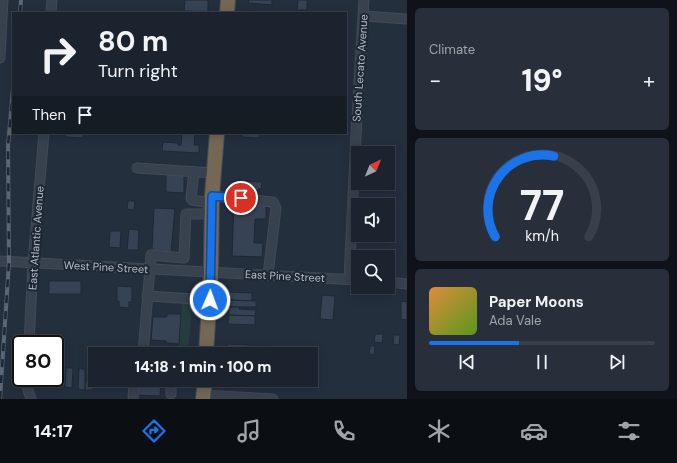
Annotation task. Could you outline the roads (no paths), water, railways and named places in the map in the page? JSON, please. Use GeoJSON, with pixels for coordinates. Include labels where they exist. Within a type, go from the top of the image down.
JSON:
{"type":"FeatureCollection","features":[{"type":"Feature","properties":{"kind":"highway"},"geometry":{"type":"LineString","coordinates":[[227,12],[228,0]]}},
{"type":"Feature","properties":{"kind":"highway"},"geometry":{"type":"LineString","coordinates":[[207,347],[210,300],[212,204],[217,134]]}},
{"type":"Feature","properties":{"kind":"highway"},"geometry":{"type":"LineString","coordinates":[[203,397],[204,387]]}},
{"type":"Feature","properties":{"kind":"street"},"geometry":{"type":"LineString","coordinates":[[0,58],[3,0]]}},
{"type":"Feature","properties":{"kind":"street"},"geometry":{"type":"LineString","coordinates":[[52,0],[52,12]]}},
{"type":"Feature","properties":{"kind":"street","name":"South Lecato Avenue"},"geometry":{"type":"LineString","coordinates":[[354,250],[356,135],[364,0]]}},
{"type":"Feature","properties":{"kind":"street"},"geometry":{"type":"LineString","coordinates":[[363,16],[407,18]]}},
{"type":"Feature","properties":{"kind":"street","name":"East Atlantic Avenue"},"geometry":{"type":"LineString","coordinates":[[29,335],[33,263],[44,134]]}},
{"type":"Feature","properties":{"kind":"street"},"geometry":{"type":"LineString","coordinates":[[137,168],[214,173]]}},
{"type":"Feature","properties":{"kind":"street"},"geometry":{"type":"LineString","coordinates":[[194,172],[192,200],[212,204],[272,202],[276,208],[268,275]]}},
{"type":"Feature","properties":{"kind":"street"},"geometry":{"type":"LineString","coordinates":[[143,347],[151,255],[184,258],[186,214],[202,214],[212,204]]}},
{"type":"Feature","properties":{"kind":"street","name":"West Pine Street"},"geometry":{"type":"LineString","coordinates":[[0,262],[211,273]]}},
{"type":"Feature","properties":{"kind":"street","name":"East Pine Street"},"geometry":{"type":"LineString","coordinates":[[211,273],[351,280]]}},
{"type":"Feature","properties":{"kind":"street"},"geometry":{"type":"LineString","coordinates":[[395,283],[407,284]]}},
{"type":"Feature","properties":{"kind":"street"},"geometry":{"type":"LineString","coordinates":[[147,296],[210,300]]}},
{"type":"Feature","properties":{"kind":"street"},"geometry":{"type":"LineString","coordinates":[[27,387],[31,399]]}},
{"type":"Feature","properties":{"kind":"street"},"geometry":{"type":"LineString","coordinates":[[133,399],[134,387]]}},
{"type":"Feature","properties":{"kind":"street"},"geometry":{"type":"LineString","coordinates":[[171,387],[171,394]]}},
{"type":"Feature","properties":{"kind":"street"},"geometry":{"type":"LineString","coordinates":[[203,397],[273,399]]}},
{"type":"Feature","properties":{"kind":"railway"},"geometry":{"type":"LineString","coordinates":[[20,12],[21,0]]}},
{"type":"Feature","properties":{"kind":"railway"},"geometry":{"type":"LineString","coordinates":[[0,399],[9,262],[8,146],[12,100]]}}]}
